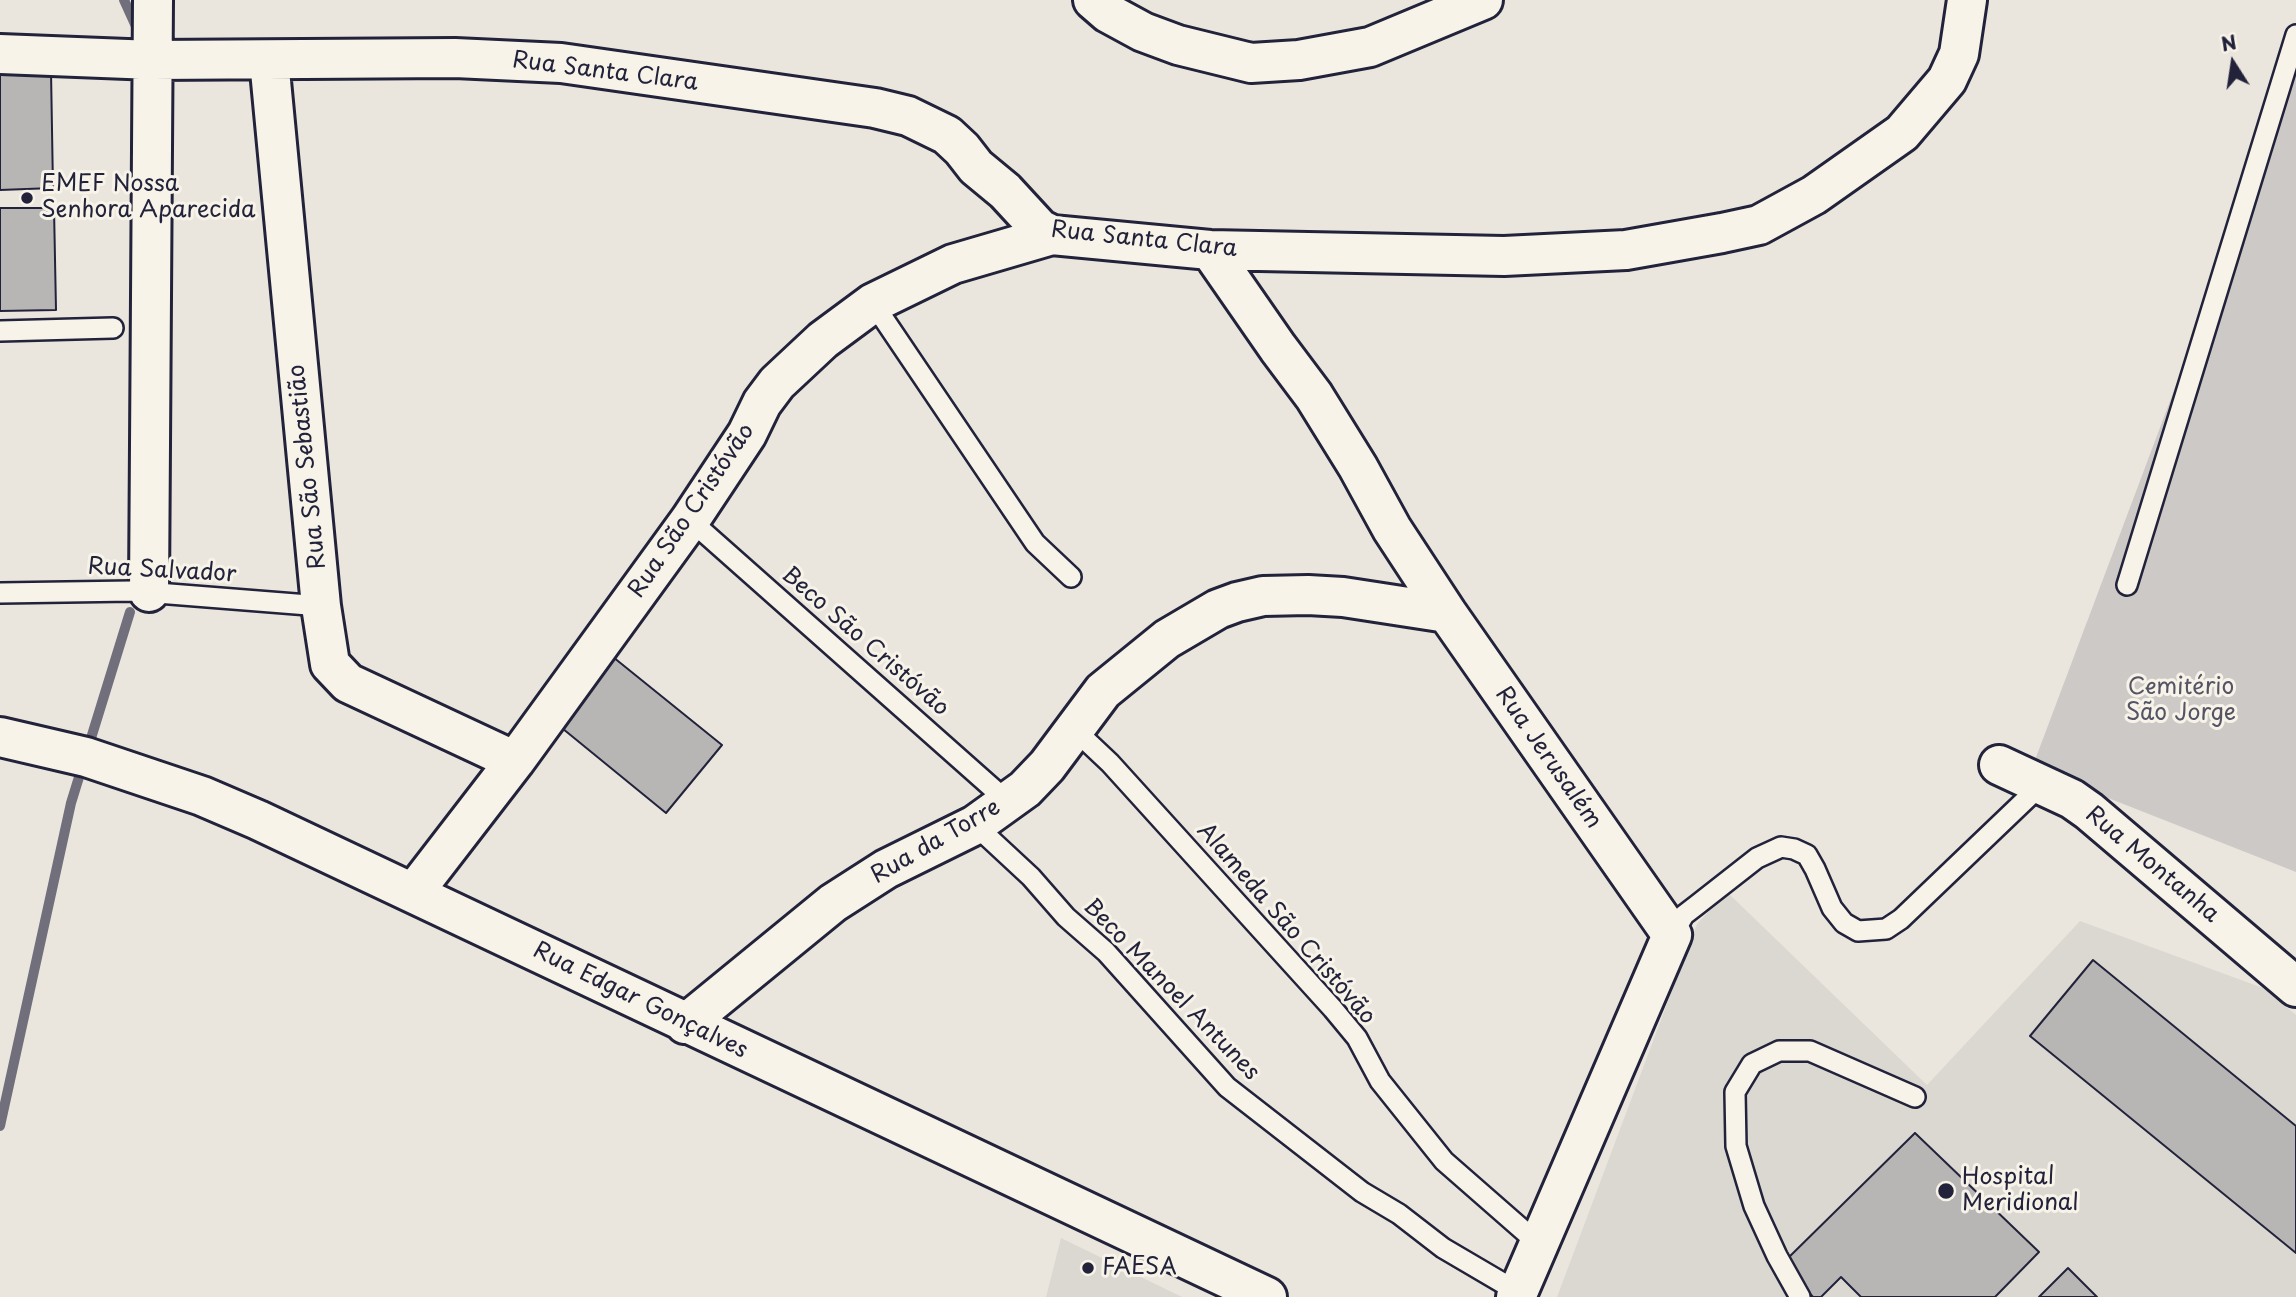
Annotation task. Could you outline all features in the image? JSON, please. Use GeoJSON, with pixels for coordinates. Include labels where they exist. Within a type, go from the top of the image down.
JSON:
{"type":"FeatureCollection","features":[{"type":"Feature","properties":{"kind":"street"},"geometry":{"type":"LineString","coordinates":[[1093,0],[1108,13],[1143,32],[1188,48],[1251,63],[1299,60],[1370,47],[1483,0]]}},
{"type":"Feature","properties":{"kind":"street","name":"Rua Santa Clara"},"geometry":{"type":"LineString","coordinates":[[0,54],[153,60],[455,58],[561,63],[875,108],[908,116],[947,135],[1040,229],[1052,235],[1210,250],[1504,256],[1626,250],[1759,225],[1814,195],[1902,133],[1947,80],[1959,54],[1967,0]]}},
{"type":"Feature","properties":{"kind":"street"},"geometry":{"type":"LineString","coordinates":[[147,5],[153,60],[149,592]]}},
{"type":"Feature","properties":{"kind":"street","name":"Rua São Sebastião"},"geometry":{"type":"LineString","coordinates":[[268,60],[321,606],[330,664],[348,684],[515,761]]}},
{"type":"Feature","properties":{"kind":"street","name":"Rua São Cristóvão"},"geometry":{"type":"LineString","coordinates":[[414,892],[515,761],[690,520],[777,383],[823,340],[873,303],[953,264],[1052,235]]}},
{"type":"Feature","properties":{"kind":"street","name":"Rua Jerusalém"},"geometry":{"type":"LineString","coordinates":[[1210,250],[1314,396],[1392,529],[1447,613],[1672,935]]}},
{"type":"Feature","properties":{"kind":"street","name":"Rua da Torre"},"geometry":{"type":"LineString","coordinates":[[685,1024],[833,903],[886,869],[975,825],[1025,789],[1047,766],[1103,691],[1167,639],[1219,609],[1263,596],[1308,595],[1343,597],[1447,613]]}},
{"type":"Feature","properties":{"kind":"street","name":"Rua Edgar Gonçalves"},"geometry":{"type":"LineString","coordinates":[[0,737],[86,757],[202,796],[414,892],[685,1024],[1267,1297]]}},
{"type":"Feature","properties":{"kind":"street","name":"Rua Montanha"},"geometry":{"type":"LineString","coordinates":[[1999,765],[2072,799],[2089,811],[2295,983]]}},
{"type":"Feature","properties":{"kind":"street"},"geometry":{"type":"LineString","coordinates":[[1517,1295],[1672,935]]}},
{"type":"Feature","properties":{"kind":"lane"},"geometry":{"type":"LineString","coordinates":[[2127,585],[2296,35]]}},
{"type":"Feature","properties":{"kind":"lane"},"geometry":{"type":"LineString","coordinates":[[873,303],[1035,543],[1071,577]]}},
{"type":"Feature","properties":{"kind":"lane"},"geometry":{"type":"LineString","coordinates":[[0,331],[113,328]]}},
{"type":"Feature","properties":{"kind":"lane","name":"Beco São Cristóvão"},"geometry":{"type":"LineString","coordinates":[[690,520],[1007,801]]}},
{"type":"Feature","properties":{"kind":"lane","name":"Rua Salvador"},"geometry":{"type":"LineString","coordinates":[[0,593],[149,592],[321,606]]}},
{"type":"Feature","properties":{"kind":"lane","name":"Alameda São Cristóvão"},"geometry":{"type":"LineString","coordinates":[[1075,730],[1110,763],[1333,1009],[1357,1038],[1380,1081],[1444,1161],[1540,1245]]}},
{"type":"Feature","properties":{"kind":"lane"},"geometry":{"type":"LineString","coordinates":[[1672,935],[1684,915],[1757,858],[1781,847],[1807,855],[1832,908],[1844,923],[1858,932],[1886,929],[1901,919],[2040,786]]}},
{"type":"Feature","properties":{"kind":"lane","name":"Beco Manoel Antunes"},"geometry":{"type":"LineString","coordinates":[[975,825],[1031,877],[1066,917],[1106,953],[1227,1087],[1362,1192],[1399,1214],[1443,1248],[1517,1295]]}},
{"type":"Feature","properties":{"kind":"lane"},"geometry":{"type":"LineString","coordinates":[[1800,1297],[1754,1206],[1737,1146],[1735,1092],[1752,1064],[1779,1051],[1810,1051],[1914,1097]]}},
{"type":"Feature","properties":{"kind":"shaded area","name":"Hospital Meridional"},"geometry":{"type":"Polygon","coordinates":[[[1727,892],[1927,1085],[2080,921],[2263,988],[2296,1015],[2296,1297],[1557,1297],[1697,924],[1727,892]]]}},
{"type":"Feature","properties":{"kind":"shaded area","name":"FAESA"},"geometry":{"type":"Polygon","coordinates":[[[1061,1238],[1182,1297],[1046,1297],[1061,1238]]]}},
{"type":"Feature","properties":{"kind":"green space","name":"Cemitério São Jorge"},"geometry":{"type":"Polygon","coordinates":[[[2296,66],[2296,872],[2032,768],[2296,66]]]}},
{"type":"Feature","properties":{"kind":"building"},"geometry":{"type":"Polygon","coordinates":[[[51,71],[53,188],[0,190],[0,72],[51,71]]]}},
{"type":"Feature","properties":{"kind":"building"},"geometry":{"type":"Polygon","coordinates":[[[0,208],[54,208],[56,310],[0,311],[0,208]]]}},
{"type":"Feature","properties":{"kind":"building"},"geometry":{"type":"Polygon","coordinates":[[[613,657],[722,745],[666,813],[557,724],[613,657]]]}},
{"type":"Feature","properties":{"kind":"building"},"geometry":{"type":"Polygon","coordinates":[[[2093,960],[2296,1126],[2296,1253],[2030,1036],[2093,960]]]}},
{"type":"Feature","properties":{"kind":"building"},"geometry":{"type":"Polygon","coordinates":[[[1915,1133],[2039,1252],[1995,1297],[1861,1297],[1841,1277],[1821,1297],[1813,1297],[1783,1263],[1915,1133]]]}},
{"type":"Feature","properties":{"kind":"building"},"geometry":{"type":"Polygon","coordinates":[[[2068,1268],[2097,1297],[2039,1297],[2068,1268]]]}},
{"type":"Feature","properties":{"kind":"waterway"},"geometry":{"type":"LineString","coordinates":[[124,0],[139,33]]}},
{"type":"Feature","properties":{"kind":"waterway"},"geometry":{"type":"LineString","coordinates":[[0,1126],[71,803],[130,612]]}},
{"type":"Feature","properties":{"kind":"place","name":"EMEF Nossa Senhora Aparecida"},"geometry":{"type":"Point","coordinates":[27,198]}},
{"type":"Feature","properties":{"kind":"place","name":"Hospital Meridional"},"geometry":{"type":"Point","coordinates":[1946,1191]}},
{"type":"Feature","properties":{"kind":"place","name":"FAESA"},"geometry":{"type":"Point","coordinates":[1088,1268]}}]}
